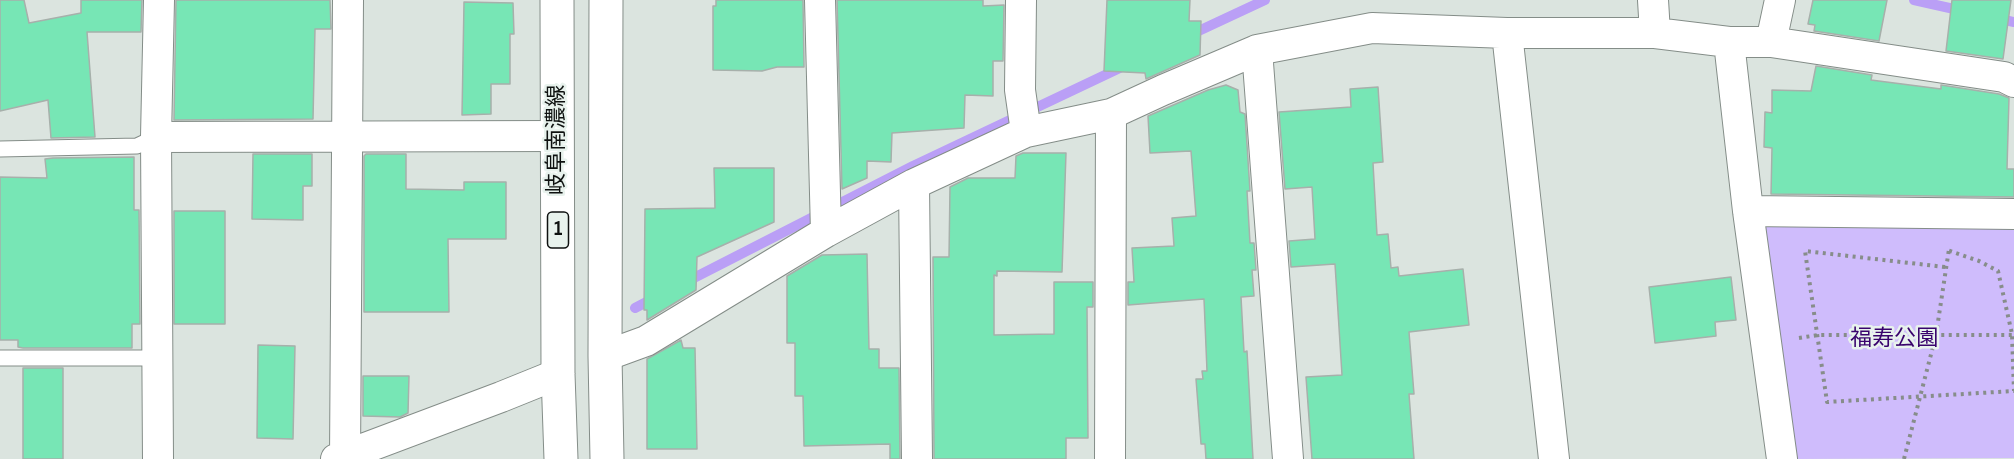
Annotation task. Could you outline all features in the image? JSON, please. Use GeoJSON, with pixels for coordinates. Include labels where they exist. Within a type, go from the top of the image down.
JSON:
{"type":"FeatureCollection","features":[{"type":"Feature","properties":{"kind":"main road","name":"岐阜南濃線"},"geometry":{"type":"LineString","coordinates":[[557,0],[558,374],[561,459]]}},
{"type":"Feature","properties":{"kind":"main road"},"geometry":{"type":"LineString","coordinates":[[606,0],[607,459]]}},
{"type":"Feature","properties":{"kind":"street"},"geometry":{"type":"LineString","coordinates":[[158,459],[156,137],[159,0]]}},
{"type":"Feature","properties":{"kind":"street"},"geometry":{"type":"LineString","coordinates":[[348,0],[342,458],[558,374]]}},
{"type":"Feature","properties":{"kind":"street"},"geometry":{"type":"LineString","coordinates":[[820,0],[826,232]]}},
{"type":"Feature","properties":{"kind":"street"},"geometry":{"type":"LineString","coordinates":[[1021,0],[1020,90],[1026,132]]}},
{"type":"Feature","properties":{"kind":"street"},"geometry":{"type":"LineString","coordinates":[[1653,0],[1655,33]]}},
{"type":"Feature","properties":{"kind":"street"},"geometry":{"type":"LineString","coordinates":[[1771,42],[1780,0]]}},
{"type":"Feature","properties":{"kind":"street"},"geometry":{"type":"LineString","coordinates":[[605,356],[646,341],[826,232],[914,184],[1026,132],[1111,114],[1257,50],[1372,28],[1507,33],[1655,33],[1729,42],[1771,42],[2004,77],[2014,82]]}},
{"type":"Feature","properties":{"kind":"street"},"geometry":{"type":"LineString","coordinates":[[1507,33],[1554,459]]}},
{"type":"Feature","properties":{"kind":"street"},"geometry":{"type":"LineString","coordinates":[[1729,42],[1748,211],[1782,459]]}},
{"type":"Feature","properties":{"kind":"street"},"geometry":{"type":"LineString","coordinates":[[1257,50],[1288,459]]}},
{"type":"Feature","properties":{"kind":"street"},"geometry":{"type":"LineString","coordinates":[[1110,459],[1111,114]]}},
{"type":"Feature","properties":{"kind":"street"},"geometry":{"type":"LineString","coordinates":[[156,137],[557,136]]}},
{"type":"Feature","properties":{"kind":"street"},"geometry":{"type":"LineString","coordinates":[[914,184],[917,459]]}},
{"type":"Feature","properties":{"kind":"street"},"geometry":{"type":"LineString","coordinates":[[1748,211],[2004,214]]}},
{"type":"Feature","properties":{"kind":"lane"},"geometry":{"type":"LineString","coordinates":[[0,149],[136,146],[156,137]]}},
{"type":"Feature","properties":{"kind":"lane"},"geometry":{"type":"LineString","coordinates":[[0,358],[159,358]]}},
{"type":"Feature","properties":{"kind":"path"},"geometry":{"type":"LineString","coordinates":[[1947,250],[2004,214]]}},
{"type":"Feature","properties":{"kind":"path"},"geometry":{"type":"LineString","coordinates":[[1904,459],[1936,335],[1947,250]]}},
{"type":"Feature","properties":{"kind":"path"},"geometry":{"type":"LineString","coordinates":[[1945,267],[1805,251],[1827,402],[2014,391],[2013,335],[1998,271],[1979,261],[1947,250]]}},
{"type":"Feature","properties":{"kind":"path"},"geometry":{"type":"LineString","coordinates":[[1765,342],[1818,335],[2013,335]]}},
{"type":"Feature","properties":{"kind":"green space","name":"福寿公園"},"geometry":{"type":"Polygon","coordinates":[[[1756,217],[2014,219],[2014,458],[1790,459],[1756,217]]]}},
{"type":"Feature","properties":{"kind":"building"},"geometry":{"type":"Polygon","coordinates":[[[0,0],[24,0],[29,23],[81,13],[81,0],[142,0],[141,32],[87,32],[95,137],[51,138],[48,100],[0,111],[0,0]]]}},
{"type":"Feature","properties":{"kind":"building"},"geometry":{"type":"Polygon","coordinates":[[[176,0],[330,0],[331,29],[315,29],[313,119],[174,120],[176,0]]]}},
{"type":"Feature","properties":{"kind":"building"},"geometry":{"type":"Polygon","coordinates":[[[716,0],[803,0],[804,67],[777,67],[762,71],[713,70],[713,6],[716,6],[716,0]]]}},
{"type":"Feature","properties":{"kind":"building"},"geometry":{"type":"Polygon","coordinates":[[[837,0],[983,0],[983,6],[1004,5],[1003,61],[993,61],[993,96],[965,95],[964,128],[892,133],[891,162],[867,161],[867,178],[842,189],[837,0]]]}},
{"type":"Feature","properties":{"kind":"building"},"geometry":{"type":"Polygon","coordinates":[[[1107,0],[1190,0],[1189,21],[1201,21],[1200,55],[1146,79],[1145,73],[1104,71],[1107,0]]]}},
{"type":"Feature","properties":{"kind":"building"},"geometry":{"type":"Polygon","coordinates":[[[1813,0],[1887,0],[1879,41],[1814,31],[1815,25],[1808,24],[1813,0]]]}},
{"type":"Feature","properties":{"kind":"building"},"geometry":{"type":"Polygon","coordinates":[[[1952,0],[2011,0],[2003,59],[1946,51],[1952,0]]]}},
{"type":"Feature","properties":{"kind":"building"},"geometry":{"type":"Polygon","coordinates":[[[464,2],[513,3],[514,34],[510,34],[510,84],[491,84],[491,114],[462,115],[464,2]]]}},
{"type":"Feature","properties":{"kind":"building"},"geometry":{"type":"Polygon","coordinates":[[[1816,66],[1872,75],[1871,80],[1941,89],[1941,85],[1999,94],[2009,98],[2007,169],[2014,169],[2014,197],[1771,194],[1772,148],[1764,147],[1765,112],[1772,113],[1772,90],[1811,91],[1816,66]]]}},
{"type":"Feature","properties":{"kind":"building"},"geometry":{"type":"Polygon","coordinates":[[[1226,85],[1238,90],[1240,112],[1245,114],[1250,191],[1247,191],[1250,243],[1254,243],[1256,270],[1252,270],[1254,296],[1241,297],[1244,352],[1247,351],[1253,459],[1206,459],[1205,444],[1201,444],[1196,379],[1203,379],[1202,371],[1207,371],[1204,299],[1128,305],[1128,282],[1134,282],[1132,248],[1174,246],[1172,218],[1196,216],[1191,151],[1150,153],[1148,116],[1208,90],[1226,85]]]}},
{"type":"Feature","properties":{"kind":"building"},"geometry":{"type":"Polygon","coordinates":[[[1378,87],[1383,162],[1373,163],[1377,235],[1388,234],[1391,268],[1398,267],[1399,276],[1463,269],[1469,325],[1409,332],[1414,394],[1409,394],[1414,459],[1312,459],[1306,377],[1342,375],[1335,264],[1291,267],[1289,241],[1315,239],[1312,187],[1285,189],[1279,112],[1351,107],[1350,89],[1378,87]]]}},
{"type":"Feature","properties":{"kind":"building"},"geometry":{"type":"Polygon","coordinates":[[[1023,153],[1066,153],[1062,272],[997,271],[997,276],[994,275],[994,335],[1054,334],[1054,282],[1093,282],[1093,307],[1087,307],[1088,438],[1066,438],[1066,459],[934,459],[933,257],[949,257],[950,187],[968,178],[1015,178],[1016,156],[1023,153]]]}},
{"type":"Feature","properties":{"kind":"building"},"geometry":{"type":"Polygon","coordinates":[[[253,154],[312,154],[312,186],[303,186],[303,220],[252,219],[253,154]]]}},
{"type":"Feature","properties":{"kind":"building"},"geometry":{"type":"Polygon","coordinates":[[[366,154],[406,154],[406,189],[464,190],[464,182],[506,182],[506,239],[448,239],[449,312],[364,312],[364,156],[366,154]]]}},
{"type":"Feature","properties":{"kind":"building"},"geometry":{"type":"Polygon","coordinates":[[[134,157],[134,210],[139,210],[140,324],[132,324],[132,348],[23,348],[18,347],[18,340],[0,340],[0,177],[47,178],[45,159],[134,157]]]}},
{"type":"Feature","properties":{"kind":"building"},"geometry":{"type":"Polygon","coordinates":[[[714,168],[774,168],[774,222],[697,257],[696,290],[647,320],[647,310],[644,310],[645,209],[715,208],[714,168]]]}},
{"type":"Feature","properties":{"kind":"building"},"geometry":{"type":"Polygon","coordinates":[[[174,211],[225,211],[225,324],[174,324],[174,211]]]}},
{"type":"Feature","properties":{"kind":"building"},"geometry":{"type":"Polygon","coordinates":[[[867,254],[869,349],[879,349],[879,368],[899,368],[900,459],[890,459],[890,444],[804,446],[803,396],[795,396],[795,343],[787,343],[787,276],[822,255],[867,254]]]}},
{"type":"Feature","properties":{"kind":"building"},"geometry":{"type":"Polygon","coordinates":[[[1731,277],[1736,320],[1715,322],[1716,336],[1655,343],[1649,287],[1731,277]]]}},
{"type":"Feature","properties":{"kind":"building"},"geometry":{"type":"Polygon","coordinates":[[[681,340],[683,348],[695,348],[697,449],[647,449],[647,359],[681,340]]]}},
{"type":"Feature","properties":{"kind":"building"},"geometry":{"type":"Polygon","coordinates":[[[258,345],[295,346],[293,439],[257,438],[258,345]]]}},
{"type":"Feature","properties":{"kind":"building"},"geometry":{"type":"Polygon","coordinates":[[[23,368],[63,368],[63,459],[23,459],[23,368]]]}},
{"type":"Feature","properties":{"kind":"building"},"geometry":{"type":"Polygon","coordinates":[[[363,376],[409,376],[408,413],[400,417],[363,416],[363,376]]]}},
{"type":"Feature","properties":{"kind":"waterway"},"geometry":{"type":"LineString","coordinates":[[1190,35],[1265,0]]}},
{"type":"Feature","properties":{"kind":"waterway"},"geometry":{"type":"LineString","coordinates":[[1914,0],[1963,11]]}},
{"type":"Feature","properties":{"kind":"waterway"},"geometry":{"type":"LineString","coordinates":[[1996,18],[2014,22]]}},
{"type":"Feature","properties":{"kind":"waterway"},"geometry":{"type":"LineString","coordinates":[[684,283],[913,166],[1124,66]]}},
{"type":"Feature","properties":{"kind":"waterway"},"geometry":{"type":"LineString","coordinates":[[635,308],[656,297]]}}]}
